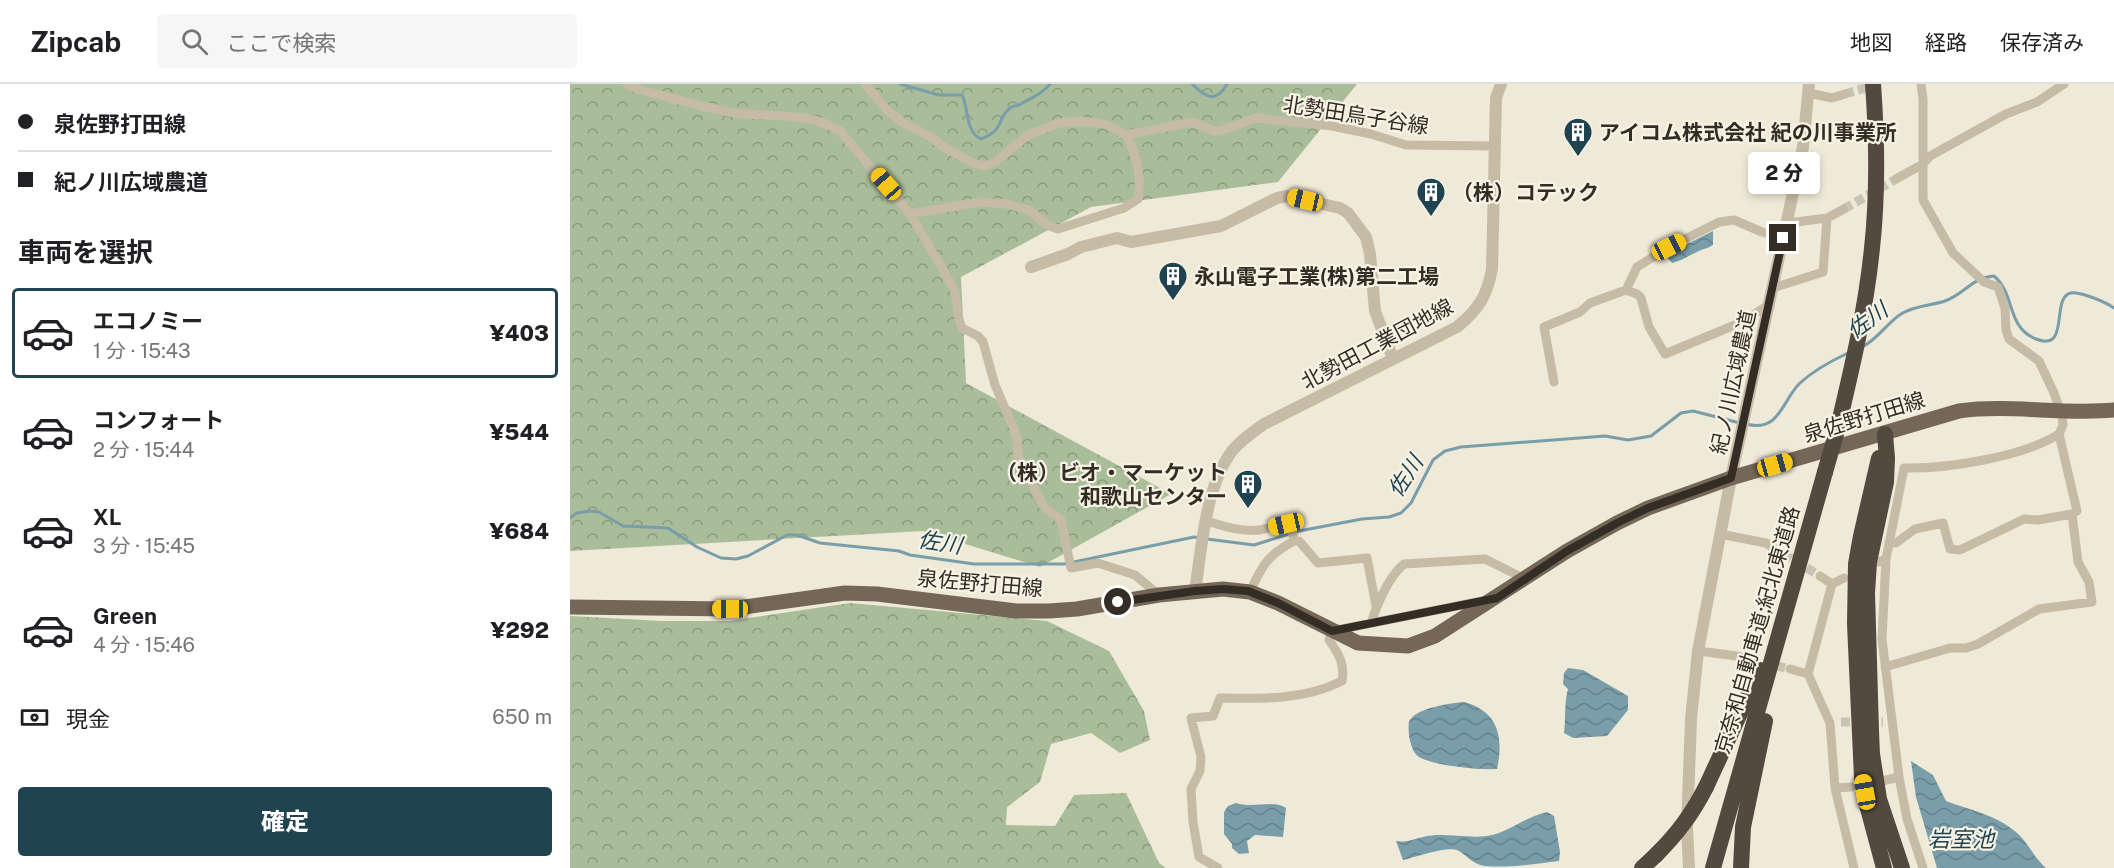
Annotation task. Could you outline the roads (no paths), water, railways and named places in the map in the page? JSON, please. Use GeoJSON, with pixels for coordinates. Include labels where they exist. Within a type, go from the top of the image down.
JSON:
{"type":"FeatureCollection","features":[{"type":"Feature","properties":{"kind":"highway","name":"京奈和自動車道;紀北東道路"},"geometry":{"type":"LineString","coordinates":[[1713,868],[1838,428],[1852,370],[1872,249],[1876,204],[1877,160],[1873,84]]}},
{"type":"Feature","properties":{"kind":"highway"},"geometry":{"type":"LineString","coordinates":[[1884,868],[1867,805],[1860,752],[1855,593],[1861,536],[1885,434]]}},
{"type":"Feature","properties":{"kind":"highway"},"geometry":{"type":"LineString","coordinates":[[1885,434],[1886,482],[1869,562],[1867,594],[1871,731],[1879,799],[1902,868]]}},
{"type":"Feature","properties":{"kind":"highway"},"geometry":{"type":"LineString","coordinates":[[1642,868],[1679,832],[1696,806],[1745,705],[1774,633],[1800,545],[1818,496]]}},
{"type":"Feature","properties":{"kind":"highway"},"geometry":{"type":"LineString","coordinates":[[1741,868],[1745,817],[1791,594]]}},
{"type":"Feature","properties":{"kind":"highway"},"geometry":{"type":"LineString","coordinates":[[1874,828],[1890,868]]}},
{"type":"Feature","properties":{"kind":"main road","name":"泉佐野打田線"},"geometry":{"type":"LineString","coordinates":[[570,607],[730,609],[845,593],[877,594],[1016,611],[1049,611],[1077,609],[1159,595],[1223,589],[1250,592],[1278,603],[1358,643],[1407,646],[1435,636],[1567,551],[1617,523],[1648,508],[1731,478],[1885,434],[1927,419],[1983,408],[2095,412],[2114,410]]}},
{"type":"Feature","properties":{"kind":"street"},"geometry":{"type":"LineString","coordinates":[[627,84],[637,89],[736,113],[827,122],[840,131],[910,214],[954,289],[956,309],[962,328],[978,336],[983,342],[995,385],[1014,429],[1018,456],[1044,507],[1061,520],[1071,568],[1098,563],[1135,575],[1159,595]]}},
{"type":"Feature","properties":{"kind":"street"},"geometry":{"type":"LineString","coordinates":[[865,84],[887,110],[902,122],[944,147],[984,166],[994,163],[1028,135],[1059,123],[1080,121],[1110,126],[1126,135],[1138,165],[1140,179],[1138,199],[1124,207],[1058,229],[1047,225],[1029,210],[1007,204],[981,202],[910,214]]}},
{"type":"Feature","properties":{"kind":"street","name":"北勢田工業団地線"},"geometry":{"type":"LineString","coordinates":[[1195,591],[1212,496],[1220,471],[1239,443],[1264,424],[1457,327],[1470,317],[1481,303],[1488,288],[1492,269],[1496,98],[1501,84]]}},
{"type":"Feature","properties":{"kind":"street"},"geometry":{"type":"LineString","coordinates":[[1921,84],[1923,200],[1953,253],[1973,274],[1984,282],[1998,287],[2005,308],[2006,330],[2009,339],[2039,361],[2061,410],[2063,425],[2059,434],[2047,442],[2024,450],[1966,463],[1929,468],[1904,468],[1889,542],[1883,560],[1882,639],[1887,722],[1907,819],[1923,868]]}},
{"type":"Feature","properties":{"kind":"street"},"geometry":{"type":"LineString","coordinates":[[1896,179],[1923,164],[1930,156],[2006,114],[2037,102],[2064,84]]}},
{"type":"Feature","properties":{"kind":"street"},"geometry":{"type":"LineString","coordinates":[[1809,89],[1832,98],[1845,94]]}},
{"type":"Feature","properties":{"kind":"street","name":"紀ノ川広域農道"},"geometry":{"type":"LineString","coordinates":[[1689,868],[1687,828],[1691,719],[1698,651],[1731,478],[1803,147],[1809,89]]}},
{"type":"Feature","properties":{"kind":"street","name":"北勢田烏子谷線"},"geometry":{"type":"LineString","coordinates":[[1126,135],[1192,122],[1214,131],[1220,131],[1256,118],[1332,126],[1406,144],[1494,146]]}},
{"type":"Feature","properties":{"kind":"street"},"geometry":{"type":"LineString","coordinates":[[1031,267],[1081,247],[1117,238],[1131,242],[1221,226],[1277,198],[1287,196],[1340,208],[1348,213],[1366,237],[1370,254],[1375,311],[1393,358]]}},
{"type":"Feature","properties":{"kind":"street"},"geometry":{"type":"LineString","coordinates":[[1787,221],[1827,218],[1844,209]]}},
{"type":"Feature","properties":{"kind":"street"},"geometry":{"type":"LineString","coordinates":[[1773,288],[1823,272],[1827,218]]}},
{"type":"Feature","properties":{"kind":"street"},"geometry":{"type":"LineString","coordinates":[[1626,290],[1637,267],[1669,247],[1719,222],[1734,220],[1783,238]]}},
{"type":"Feature","properties":{"kind":"street"},"geometry":{"type":"LineString","coordinates":[[1554,382],[1544,327],[1580,312],[1590,303],[1626,290],[1641,298],[1649,327],[1665,354],[1742,322],[1770,304]]}},
{"type":"Feature","properties":{"kind":"street"},"geometry":{"type":"LineString","coordinates":[[1889,542],[1896,543],[1915,529],[1943,523],[1950,549],[1960,550],[2024,519],[2038,520],[2077,511],[2059,434]]}},
{"type":"Feature","properties":{"kind":"street"},"geometry":{"type":"LineString","coordinates":[[1885,667],[1950,648],[1966,648],[1978,644],[2039,609],[2092,602],[2089,582],[2078,562],[2072,514]]}},
{"type":"Feature","properties":{"kind":"street"},"geometry":{"type":"LineString","coordinates":[[1206,525],[1258,531],[1290,524],[1294,535],[1318,563],[1367,558],[1376,606]]}},
{"type":"Feature","properties":{"kind":"street"},"geometry":{"type":"LineString","coordinates":[[1720,534],[1766,543],[1772,547]]}},
{"type":"Feature","properties":{"kind":"street"},"geometry":{"type":"LineString","coordinates":[[1250,592],[1264,563],[1294,535]]}},
{"type":"Feature","properties":{"kind":"street"},"geometry":{"type":"LineString","coordinates":[[1371,623],[1376,606],[1398,568],[1404,564],[1485,559],[1525,579]]}},
{"type":"Feature","properties":{"kind":"street"},"geometry":{"type":"LineString","coordinates":[[1820,576],[1832,584]]}},
{"type":"Feature","properties":{"kind":"street"},"geometry":{"type":"LineString","coordinates":[[1844,578],[1832,584],[1808,674],[1821,697],[1830,723],[1835,788],[1854,868]]}},
{"type":"Feature","properties":{"kind":"street"},"geometry":{"type":"LineString","coordinates":[[1218,868],[1199,856],[1192,822],[1191,789],[1200,771],[1200,757],[1191,718],[1213,716],[1220,698],[1254,699],[1290,696],[1324,690],[1342,681],[1344,671],[1341,658],[1329,640],[1332,631],[1497,598]]}},
{"type":"Feature","properties":{"kind":"street"},"geometry":{"type":"LineString","coordinates":[[1698,651],[1737,656]]}},
{"type":"Feature","properties":{"kind":"street"},"geometry":{"type":"LineString","coordinates":[[1790,669],[1808,674]]}},
{"type":"Feature","properties":{"kind":"street"},"geometry":{"type":"LineString","coordinates":[[1830,723],[1841,722]]}},
{"type":"Feature","properties":{"kind":"street"},"geometry":{"type":"LineString","coordinates":[[1882,781],[1899,777]]}},
{"type":"Feature","properties":{"kind":"street"},"geometry":{"type":"LineString","coordinates":[[1835,788],[1851,787]]}},
{"type":"Feature","properties":{"kind":"water"},"geometry":{"type":"Polygon","coordinates":[[[1713,231],[1713,245],[1711,246],[1672,263],[1665,255],[1713,231]]]}},
{"type":"Feature","properties":{"kind":"water"},"geometry":{"type":"Polygon","coordinates":[[[1568,668],[1583,670],[1628,696],[1628,710],[1607,736],[1573,738],[1564,733],[1568,689],[1563,684],[1564,673],[1568,668]]]}},
{"type":"Feature","properties":{"kind":"water"},"geometry":{"type":"Polygon","coordinates":[[[1464,702],[1484,712],[1496,727],[1500,746],[1497,769],[1435,763],[1419,757],[1413,750],[1409,736],[1409,722],[1412,717],[1434,707],[1464,702]]]}},
{"type":"Feature","properties":{"kind":"water","name":"岩室池"},"geometry":{"type":"Polygon","coordinates":[[[1911,761],[1933,775],[1946,801],[2008,826],[2020,836],[2046,868],[1937,868],[1916,797],[1911,761]]]}},
{"type":"Feature","properties":{"kind":"water"},"geometry":{"type":"Polygon","coordinates":[[[1236,803],[1243,805],[1275,804],[1286,808],[1283,837],[1255,835],[1247,841],[1249,853],[1239,854],[1232,848],[1232,844],[1224,834],[1224,812],[1228,806],[1236,803]]]}},
{"type":"Feature","properties":{"kind":"water"},"geometry":{"type":"Polygon","coordinates":[[[1547,812],[1554,816],[1560,852],[1559,861],[1512,866],[1485,866],[1452,849],[1403,860],[1396,841],[1407,841],[1432,835],[1490,836],[1547,812]]]}},
{"type":"Feature","properties":{"kind":"waterway"},"geometry":{"type":"LineString","coordinates":[[900,84],[939,95],[962,95],[972,131],[981,139],[997,128],[1010,108],[1036,96],[1050,84]]}},
{"type":"Feature","properties":{"kind":"waterway"},"geometry":{"type":"LineString","coordinates":[[1192,84],[1210,96],[1219,94],[1227,84]]}},
{"type":"Feature","properties":{"kind":"waterway","name":"佐川"},"geometry":{"type":"LineString","coordinates":[[1862,347],[1906,311],[1945,301],[1986,277],[1994,276],[2001,284],[2020,327],[2026,334],[2036,339],[2047,341],[2053,338],[2057,332],[2062,304],[2065,297],[2071,293],[2092,297],[2114,308]]}},
{"type":"Feature","properties":{"kind":"waterway","name":"佐川"},"geometry":{"type":"LineString","coordinates":[[1746,424],[1757,426],[1766,424],[1779,413],[1800,383],[1823,366],[1848,353]]}},
{"type":"Feature","properties":{"kind":"waterway","name":"佐川"},"geometry":{"type":"LineString","coordinates":[[1207,539],[1254,545],[1299,531],[1362,519],[1389,517],[1401,513],[1411,503],[1433,460],[1445,451],[1461,447],[1605,436],[1628,440],[1651,436],[1681,413],[1693,411],[1740,423]]}},
{"type":"Feature","properties":{"kind":"waterway","name":"佐川"},"geometry":{"type":"LineString","coordinates":[[570,518],[577,513],[599,512],[623,526],[668,528],[697,547],[721,558],[736,559],[748,556],[787,535],[797,535],[820,543],[899,551],[910,555],[974,564],[1064,564],[1194,537],[1200,538]]}},
{"type":"Feature","properties":{"kind":"tunnel"},"geometry":{"type":"LineString","coordinates":[[1845,94],[1875,85]]}},
{"type":"Feature","properties":{"kind":"tunnel"},"geometry":{"type":"LineString","coordinates":[[1844,209],[1896,179]]}},
{"type":"Feature","properties":{"kind":"tunnel"},"geometry":{"type":"LineString","coordinates":[[1772,547],[1820,576]]}},
{"type":"Feature","properties":{"kind":"tunnel"},"geometry":{"type":"LineString","coordinates":[[1737,656],[1790,669]]}},
{"type":"Feature","properties":{"kind":"tunnel"},"geometry":{"type":"LineString","coordinates":[[1841,722],[1883,722]]}},
{"type":"Feature","properties":{"kind":"place","name":"アイコム株式会社 紀の川事業所"},"geometry":{"type":"Point","coordinates":[1578,158]}},
{"type":"Feature","properties":{"kind":"place","name":"（株）コテック"},"geometry":{"type":"Point","coordinates":[1431,218]}},
{"type":"Feature","properties":{"kind":"place","name":"永山電子工業(株)第二工場"},"geometry":{"type":"Point","coordinates":[1173,302]}},
{"type":"Feature","properties":{"kind":"place","name":"（株）ビオ・マーケット 和歌山センター"},"geometry":{"type":"Point","coordinates":[1248,510]}}]}
